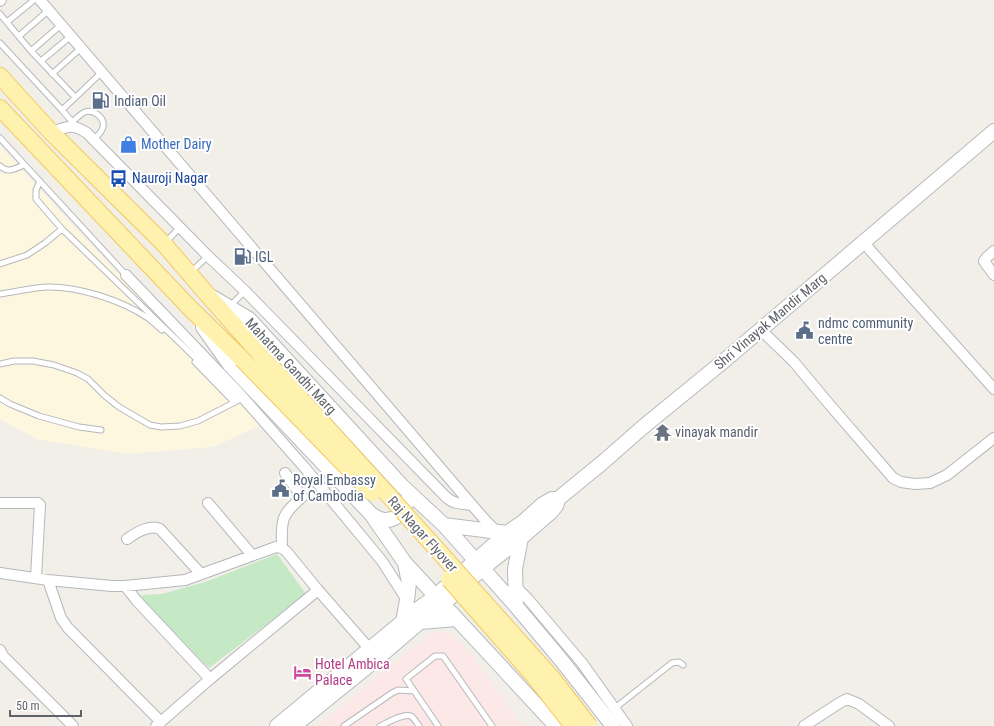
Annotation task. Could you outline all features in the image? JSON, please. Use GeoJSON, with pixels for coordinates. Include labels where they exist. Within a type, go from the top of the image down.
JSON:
{"type":"FeatureCollection","features":[{"type":"Feature","properties":{"kind":"main road","name":"Mahatma Gandhi Marg"},"geometry":{"type":"LineString","coordinates":[[0,76],[51,132],[164,244],[206,293]]}},
{"type":"Feature","properties":{"kind":"main road"},"geometry":{"type":"LineString","coordinates":[[0,108],[188,306]]}},
{"type":"Feature","properties":{"kind":"main road","name":"Raj Nagar Flyover"},"geometry":{"type":"LineString","coordinates":[[206,293],[553,679],[588,726]]}},
{"type":"Feature","properties":{"kind":"main road","name":"Raj Nagar Flyover"},"geometry":{"type":"LineString","coordinates":[[188,306],[242,359],[380,501],[534,676],[573,726]]}},
{"type":"Feature","properties":{"kind":"street"},"geometry":{"type":"LineString","coordinates":[[40,0],[472,505],[502,532]]}},
{"type":"Feature","properties":{"kind":"street"},"geometry":{"type":"LineString","coordinates":[[51,132],[72,126],[74,124],[87,133],[446,498],[450,501],[472,505]]}},
{"type":"Feature","properties":{"kind":"street","name":"Shri Vinayak Mandir Marg"},"geometry":{"type":"LineString","coordinates":[[502,532],[523,522],[543,504],[552,499],[558,499],[725,360],[994,131]]}},
{"type":"Feature","properties":{"kind":"street"},"geometry":{"type":"LineString","coordinates":[[864,241],[870,250],[994,390]]}},
{"type":"Feature","properties":{"kind":"street"},"geometry":{"type":"LineString","coordinates":[[994,251],[984,261],[994,275]]}},
{"type":"Feature","properties":{"kind":"street"},"geometry":{"type":"LineString","coordinates":[[126,275],[238,400],[305,468],[382,561],[407,600]]}},
{"type":"Feature","properties":{"kind":"street","name":"Mahatma Gandhi Marg"},"geometry":{"type":"LineString","coordinates":[[206,293],[249,318],[402,486],[444,525],[516,606],[613,726]]}},
{"type":"Feature","properties":{"kind":"street"},"geometry":{"type":"LineString","coordinates":[[188,306],[230,365],[371,514],[405,563],[556,726]]}},
{"type":"Feature","properties":{"kind":"street"},"geometry":{"type":"LineString","coordinates":[[760,329],[794,362],[887,472],[893,478],[901,482],[915,484],[930,483],[947,476],[994,438]]}},
{"type":"Feature","properties":{"kind":"street"},"geometry":{"type":"LineString","coordinates":[[305,468],[318,458]]}},
{"type":"Feature","properties":{"kind":"street"},"geometry":{"type":"LineString","coordinates":[[282,548],[282,521],[286,514],[302,497],[285,473]]}},
{"type":"Feature","properties":{"kind":"street"},"geometry":{"type":"LineString","coordinates":[[371,514],[379,519],[388,520],[397,517],[403,511],[407,503],[406,494],[402,486]]}},
{"type":"Feature","properties":{"kind":"street"},"geometry":{"type":"LineString","coordinates":[[277,726],[420,622],[440,600],[479,564],[521,538],[551,512],[556,506],[558,499]]}},
{"type":"Feature","properties":{"kind":"street"},"geometry":{"type":"LineString","coordinates":[[0,503],[38,503],[40,505],[36,578]]}},
{"type":"Feature","properties":{"kind":"street"},"geometry":{"type":"LineString","coordinates":[[208,503],[252,556]]}},
{"type":"Feature","properties":{"kind":"street"},"geometry":{"type":"LineString","coordinates":[[444,525],[502,532]]}},
{"type":"Feature","properties":{"kind":"street"},"geometry":{"type":"LineString","coordinates":[[127,539],[139,531],[152,528],[160,529],[202,574]]}},
{"type":"Feature","properties":{"kind":"street"},"geometry":{"type":"LineString","coordinates":[[479,564],[502,532]]}},
{"type":"Feature","properties":{"kind":"street"},"geometry":{"type":"LineString","coordinates":[[516,606],[515,569],[521,538]]}},
{"type":"Feature","properties":{"kind":"street"},"geometry":{"type":"LineString","coordinates":[[0,573],[48,580],[125,586],[186,580],[276,547],[282,548],[374,654]]}},
{"type":"Feature","properties":{"kind":"street"},"geometry":{"type":"LineString","coordinates":[[403,622],[409,583],[405,563]]}},
{"type":"Feature","properties":{"kind":"street"},"geometry":{"type":"LineString","coordinates":[[48,580],[64,624],[158,724],[318,590]]}},
{"type":"Feature","properties":{"kind":"street"},"geometry":{"type":"LineString","coordinates":[[125,586],[210,679]]}},
{"type":"Feature","properties":{"kind":"street"},"geometry":{"type":"LineString","coordinates":[[516,586],[582,663],[628,726]]}},
{"type":"Feature","properties":{"kind":"street"},"geometry":{"type":"LineString","coordinates":[[294,726],[374,654],[403,622],[440,600]]}},
{"type":"Feature","properties":{"kind":"street"},"geometry":{"type":"LineString","coordinates":[[420,622],[456,619]]}},
{"type":"Feature","properties":{"kind":"street"},"geometry":{"type":"LineString","coordinates":[[511,676],[509,658],[520,644],[527,641],[533,641],[549,646]]}},
{"type":"Feature","properties":{"kind":"street"},"geometry":{"type":"LineString","coordinates":[[0,650],[3,656],[73,726]]}},
{"type":"Feature","properties":{"kind":"street"},"geometry":{"type":"LineString","coordinates":[[804,726],[847,699],[859,704],[888,726]]}},
{"type":"Feature","properties":{"kind":"lane"},"geometry":{"type":"LineString","coordinates":[[7,22],[34,0]]}},
{"type":"Feature","properties":{"kind":"lane"},"geometry":{"type":"LineString","coordinates":[[19,36],[49,10]]}},
{"type":"Feature","properties":{"kind":"lane"},"geometry":{"type":"LineString","coordinates":[[0,14],[31,51],[75,97]]}},
{"type":"Feature","properties":{"kind":"lane"},"geometry":{"type":"LineString","coordinates":[[31,51],[61,25]]}},
{"type":"Feature","properties":{"kind":"lane"},"geometry":{"type":"LineString","coordinates":[[41,61],[71,36]]}},
{"type":"Feature","properties":{"kind":"lane"},"geometry":{"type":"LineString","coordinates":[[0,43],[74,124],[83,113],[89,111],[95,112],[103,121],[104,125],[103,130],[94,140]]}},
{"type":"Feature","properties":{"kind":"lane"},"geometry":{"type":"LineString","coordinates":[[52,74],[82,48]]}},
{"type":"Feature","properties":{"kind":"lane"},"geometry":{"type":"LineString","coordinates":[[62,110],[102,72]]}},
{"type":"Feature","properties":{"kind":"lane"},"geometry":{"type":"LineString","coordinates":[[0,138],[126,275]]}},
{"type":"Feature","properties":{"kind":"lane"},"geometry":{"type":"LineString","coordinates":[[0,166],[4,170],[10,170],[24,164]]}},
{"type":"Feature","properties":{"kind":"lane"},"geometry":{"type":"LineString","coordinates":[[40,181],[36,190],[36,198],[62,229],[238,400]]}},
{"type":"Feature","properties":{"kind":"lane"},"geometry":{"type":"LineString","coordinates":[[164,244],[180,227]]}},
{"type":"Feature","properties":{"kind":"lane"},"geometry":{"type":"LineString","coordinates":[[0,264],[27,256],[62,229]]}},
{"type":"Feature","properties":{"kind":"lane"},"geometry":{"type":"LineString","coordinates":[[189,274],[208,256]]}},
{"type":"Feature","properties":{"kind":"lane"},"geometry":{"type":"LineString","coordinates":[[0,294],[45,287],[62,288],[88,292],[122,304],[148,318],[238,400]]}},
{"type":"Feature","properties":{"kind":"lane"},"geometry":{"type":"LineString","coordinates":[[229,307],[245,292]]}},
{"type":"Feature","properties":{"kind":"lane"},"geometry":{"type":"LineString","coordinates":[[0,364],[14,361],[33,361],[54,365],[77,373],[88,379],[118,407],[150,425],[161,427],[180,426],[198,421],[238,400]]}},
{"type":"Feature","properties":{"kind":"lane"},"geometry":{"type":"LineString","coordinates":[[0,398],[10,404],[39,416],[80,427],[101,430]]}},
{"type":"Feature","properties":{"kind":"lane"},"geometry":{"type":"LineString","coordinates":[[438,726],[406,679],[436,656],[443,656],[492,726]]}},
{"type":"Feature","properties":{"kind":"lane"},"geometry":{"type":"LineString","coordinates":[[615,708],[672,663],[679,662],[683,664]]}},
{"type":"Feature","properties":{"kind":"lane"},"geometry":{"type":"LineString","coordinates":[[344,726],[392,693],[398,690],[414,691]]}},
{"type":"Feature","properties":{"kind":"lane"},"geometry":{"type":"LineString","coordinates":[[380,726],[399,717],[408,715],[414,718],[419,726]]}},
{"type":"Feature","properties":{"kind":"shaded area"},"geometry":{"type":"Polygon","coordinates":[[[0,146],[261,425],[213,447],[128,454],[36,439],[0,419],[0,146]]]}},
{"type":"Feature","properties":{"kind":"shaded area"},"geometry":{"type":"Polygon","coordinates":[[[448,632],[464,645],[523,726],[317,726],[431,633],[448,632]]]}},
{"type":"Feature","properties":{"kind":"green space"},"geometry":{"type":"Polygon","coordinates":[[[277,554],[306,594],[209,668],[140,603],[142,595],[162,594],[205,582],[277,554]]]}},
{"type":"Feature","properties":{"kind":"place","name":"Indian Oil"},"geometry":{"type":"Point","coordinates":[101,101]}},
{"type":"Feature","properties":{"kind":"place","name":"Mother Dairy"},"geometry":{"type":"Point","coordinates":[128,144]}},
{"type":"Feature","properties":{"kind":"place","name":"Nauroji Nagar"},"geometry":{"type":"Point","coordinates":[119,178]}},
{"type":"Feature","properties":{"kind":"place","name":"IGL"},"geometry":{"type":"Point","coordinates":[242,257]}},
{"type":"Feature","properties":{"kind":"place","name":"ndmc community centre"},"geometry":{"type":"Point","coordinates":[805,331]}},
{"type":"Feature","properties":{"kind":"place","name":"vinayak mandir"},"geometry":{"type":"Point","coordinates":[662,432]}},
{"type":"Feature","properties":{"kind":"place","name":"Royal Embassy of Cambodia"},"geometry":{"type":"Point","coordinates":[280,488]}},
{"type":"Feature","properties":{"kind":"place","name":"Hotel Ambica Palace"},"geometry":{"type":"Point","coordinates":[302,672]}}]}
